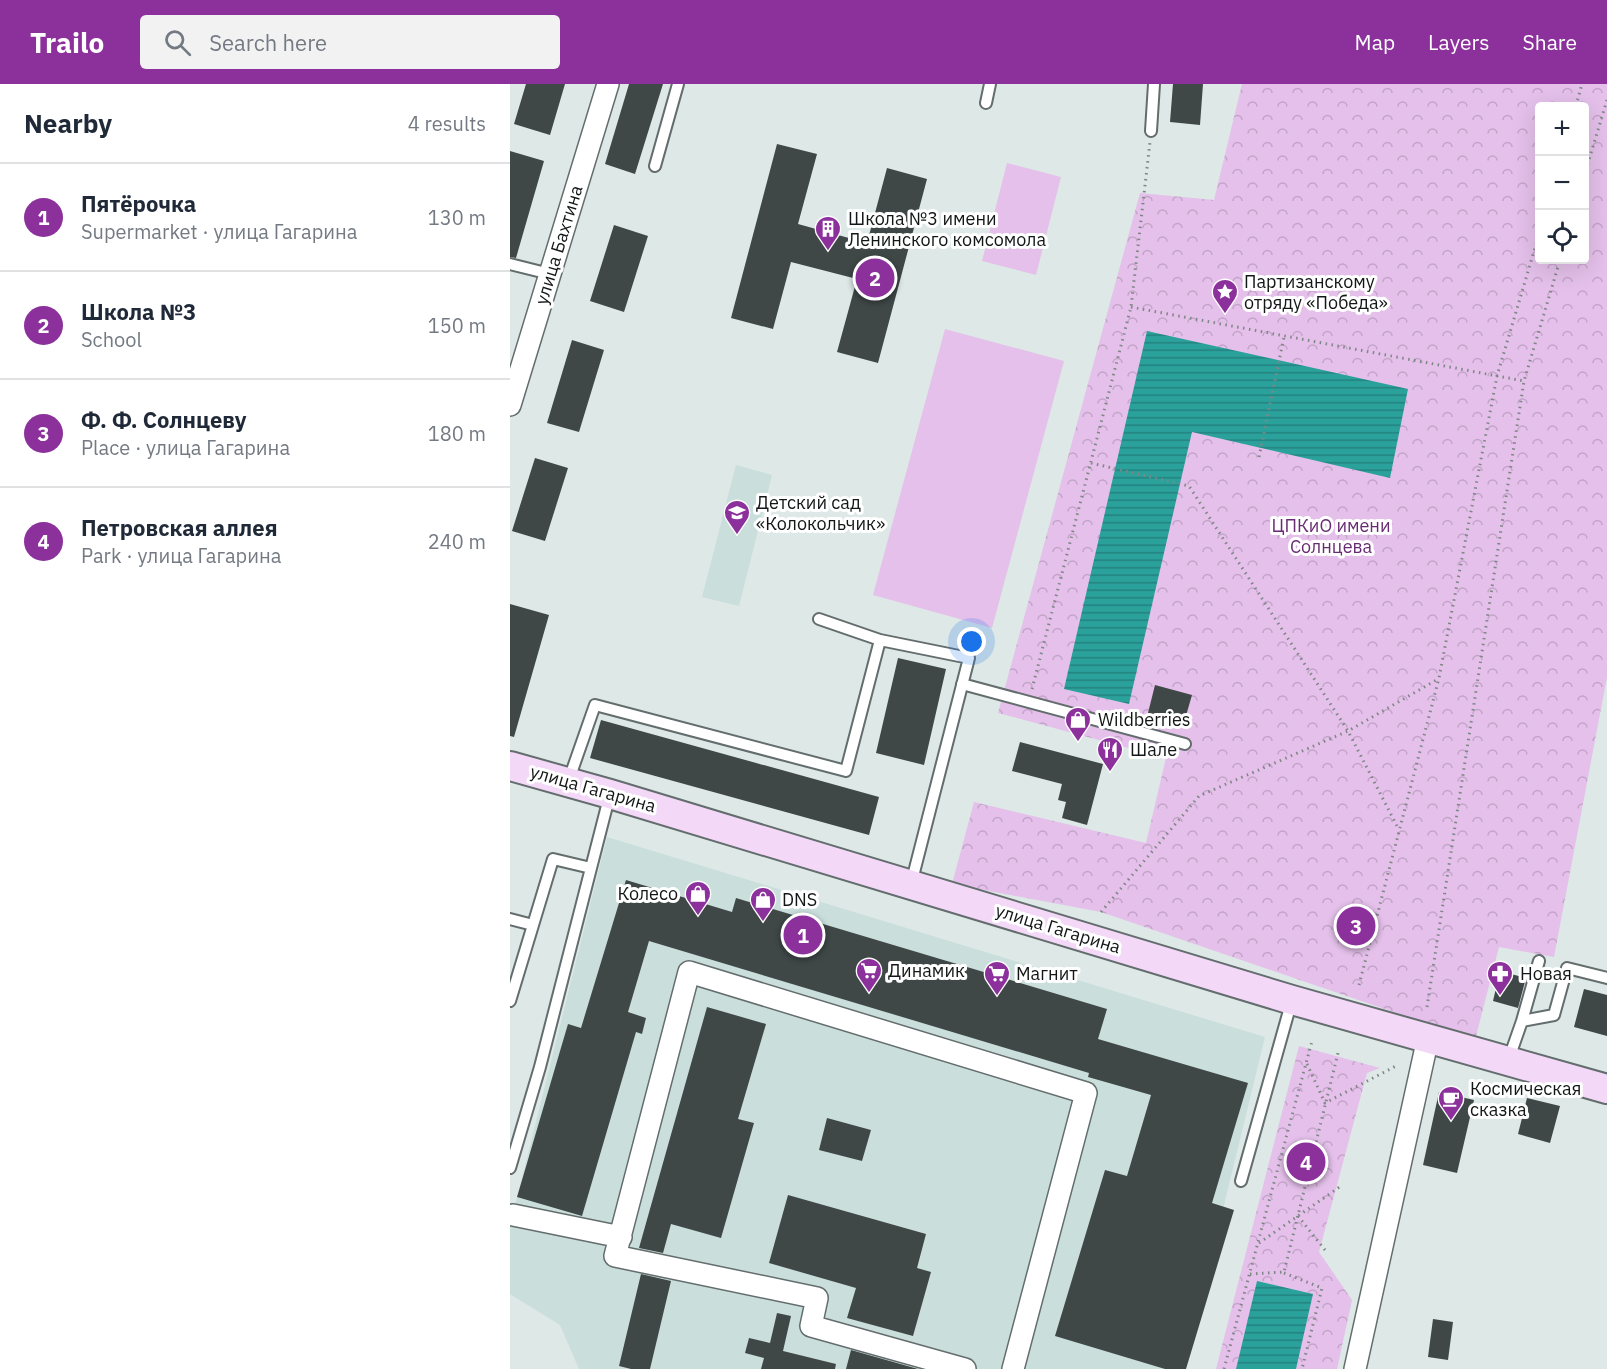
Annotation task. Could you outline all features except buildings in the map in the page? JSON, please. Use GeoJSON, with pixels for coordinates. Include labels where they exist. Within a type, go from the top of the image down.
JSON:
{"type":"FeatureCollection","features":[{"type":"Feature","properties":{"kind":"main road","name":"улица Гагарина"},"geometry":{"type":"LineString","coordinates":[[510,766],[1292,999],[1607,1089]]}},
{"type":"Feature","properties":{"kind":"street","name":"улица Бахтина"},"geometry":{"type":"LineString","coordinates":[[510,405],[608,84]]}},
{"type":"Feature","properties":{"kind":"street"},"geometry":{"type":"LineString","coordinates":[[965,1369],[811,1326],[817,1298],[615,1256],[689,972],[1086,1094],[1013,1369]]}},
{"type":"Feature","properties":{"kind":"street"},"geometry":{"type":"LineString","coordinates":[[1355,1369],[1428,1038]]}},
{"type":"Feature","properties":{"kind":"street"},"geometry":{"type":"LineString","coordinates":[[511,1214],[621,1237]]}},
{"type":"Feature","properties":{"kind":"lane"},"geometry":{"type":"LineString","coordinates":[[654,166],[678,84]]}},
{"type":"Feature","properties":{"kind":"lane"},"geometry":{"type":"LineString","coordinates":[[986,103],[990,84]]}},
{"type":"Feature","properties":{"kind":"lane"},"geometry":{"type":"LineString","coordinates":[[1151,131],[1154,84]]}},
{"type":"Feature","properties":{"kind":"lane"},"geometry":{"type":"LineString","coordinates":[[510,264],[550,274]]}},
{"type":"Feature","properties":{"kind":"lane"},"geometry":{"type":"LineString","coordinates":[[819,620],[880,639],[969,658],[911,884]]}},
{"type":"Feature","properties":{"kind":"lane"},"geometry":{"type":"LineString","coordinates":[[568,782],[595,705],[846,771],[880,639]]}},
{"type":"Feature","properties":{"kind":"lane"},"geometry":{"type":"LineString","coordinates":[[962,684],[1185,744]]}},
{"type":"Feature","properties":{"kind":"lane"},"geometry":{"type":"LineString","coordinates":[[510,1168],[540,1067],[610,794]]}},
{"type":"Feature","properties":{"kind":"lane"},"geometry":{"type":"LineString","coordinates":[[510,1001],[553,859],[591,868]]}},
{"type":"Feature","properties":{"kind":"lane"},"geometry":{"type":"LineString","coordinates":[[510,919],[533,926]]}},
{"type":"Feature","properties":{"kind":"lane"},"geometry":{"type":"LineString","coordinates":[[1508,1061],[1522,1022],[1539,961]]}},
{"type":"Feature","properties":{"kind":"lane"},"geometry":{"type":"LineString","coordinates":[[1522,1022],[1554,1015],[1567,968],[1607,978]]}},
{"type":"Feature","properties":{"kind":"lane"},"geometry":{"type":"LineString","coordinates":[[1241,1181],[1292,999]]}},
{"type":"Feature","properties":{"kind":"path"},"geometry":{"type":"LineString","coordinates":[[1577,102],[1582,84]]}},
{"type":"Feature","properties":{"kind":"path"},"geometry":{"type":"LineString","coordinates":[[1589,159],[1607,100]]}},
{"type":"Feature","properties":{"kind":"path"},"geometry":{"type":"LineString","coordinates":[[1029,702],[1131,307],[1151,131]]}},
{"type":"Feature","properties":{"kind":"path"},"geometry":{"type":"LineString","coordinates":[[1359,985],[1439,678],[1497,376],[1535,245]]}},
{"type":"Feature","properties":{"kind":"path"},"geometry":{"type":"LineString","coordinates":[[1427,1007],[1524,381],[1559,264]]}},
{"type":"Feature","properties":{"kind":"path"},"geometry":{"type":"LineString","coordinates":[[1131,307],[1524,381]]}},
{"type":"Feature","properties":{"kind":"path"},"geometry":{"type":"LineString","coordinates":[[1258,457],[1284,337]]}},
{"type":"Feature","properties":{"kind":"path"},"geometry":{"type":"LineString","coordinates":[[1091,463],[1189,486],[1348,731],[1399,830]]}},
{"type":"Feature","properties":{"kind":"path"},"geometry":{"type":"LineString","coordinates":[[1101,912],[1199,796],[1348,731],[1439,678]]}},
{"type":"Feature","properties":{"kind":"path"},"geometry":{"type":"LineString","coordinates":[[1224,1369],[1312,1041]]}},
{"type":"Feature","properties":{"kind":"path"},"geometry":{"type":"LineString","coordinates":[[1284,1272],[1339,1049]]}},
{"type":"Feature","properties":{"kind":"path"},"geometry":{"type":"LineString","coordinates":[[1306,1062],[1324,1103]]}},
{"type":"Feature","properties":{"kind":"path"},"geometry":{"type":"LineString","coordinates":[[1324,1103],[1396,1066]]}},
{"type":"Feature","properties":{"kind":"path"},"geometry":{"type":"LineString","coordinates":[[1257,1244],[1341,1186]]}},
{"type":"Feature","properties":{"kind":"path"},"geometry":{"type":"LineString","coordinates":[[1298,1215],[1325,1250]]}},
{"type":"Feature","properties":{"kind":"path"},"geometry":{"type":"LineString","coordinates":[[1250,1274],[1284,1272],[1322,1288],[1302,1369]]}},
{"type":"Feature","properties":{"kind":"shaded area","name":"Детский сад «Колокольчик»"},"geometry":{"type":"Polygon","coordinates":[[[736,465],[772,475],[739,606],[702,597],[736,465]]]}},
{"type":"Feature","properties":{"kind":"shaded area"},"geometry":{"type":"Polygon","coordinates":[[[607,837],[1265,1037],[1184,1369],[579,1369],[560,1325],[510,1294],[510,1226],[607,837]]]}},
{"type":"Feature","properties":{"kind":"green space","name":"ЦПКиО имени Солнцева"},"geometry":{"type":"Polygon","coordinates":[[[1242,84],[1607,84],[1607,677],[1554,957],[1499,947],[1475,1040],[1101,912],[952,884],[974,802],[1146,843],[1166,758],[998,713],[1140,193],[1214,200],[1242,84]]]}},
{"type":"Feature","properties":{"kind":"green space"},"geometry":{"type":"Polygon","coordinates":[[[1007,163],[1061,177],[1036,275],[982,261],[1007,163]]]}},
{"type":"Feature","properties":{"kind":"green space"},"geometry":{"type":"Polygon","coordinates":[[[945,329],[1064,361],[992,628],[873,595],[945,329]]]}},
{"type":"Feature","properties":{"kind":"green space"},"geometry":{"type":"Polygon","coordinates":[[[1299,1046],[1380,1068],[1367,1073],[1319,1252],[1352,1300],[1337,1369],[1216,1369],[1299,1046]]]}},
{"type":"Feature","properties":{"kind":"water"},"geometry":{"type":"Polygon","coordinates":[[[1147,331],[1408,389],[1390,478],[1192,432],[1129,704],[1064,689],[1147,331]]]}},
{"type":"Feature","properties":{"kind":"water"},"geometry":{"type":"Polygon","coordinates":[[[1257,1281],[1313,1294],[1296,1369],[1236,1369],[1257,1281]]]}},
{"type":"Feature","properties":{"kind":"place","name":"Школа №3 имени Ленинского комсомола"},"geometry":{"type":"Point","coordinates":[828,252]}},
{"type":"Feature","properties":{"kind":"place","name":"Школа №3"},"geometry":{"type":"Point","coordinates":[875,278]}},
{"type":"Feature","properties":{"kind":"place","name":"Партизанскому отряду «Победа»"},"geometry":{"type":"Point","coordinates":[1225,315]}},
{"type":"Feature","properties":{"kind":"place","name":"Детский сад «Колокольчик»"},"geometry":{"type":"Point","coordinates":[737,536]}},
{"type":"Feature","properties":{"kind":"place","name":"Wildberries"},"geometry":{"type":"Point","coordinates":[1078,743]}},
{"type":"Feature","properties":{"kind":"place","name":"Шале"},"geometry":{"type":"Point","coordinates":[1110,773]}},
{"type":"Feature","properties":{"kind":"place","name":"Колесо"},"geometry":{"type":"Point","coordinates":[698,917]}},
{"type":"Feature","properties":{"kind":"place","name":"DNS"},"geometry":{"type":"Point","coordinates":[763,923]}},
{"type":"Feature","properties":{"kind":"place","name":"Ф. Ф. Солнцеву"},"geometry":{"type":"Point","coordinates":[1356,926]}},
{"type":"Feature","properties":{"kind":"place","name":"Пятёрочка"},"geometry":{"type":"Point","coordinates":[803,935]}},
{"type":"Feature","properties":{"kind":"place","name":"Динамик"},"geometry":{"type":"Point","coordinates":[869,994]}},
{"type":"Feature","properties":{"kind":"place","name":"Магнит"},"geometry":{"type":"Point","coordinates":[997,997]}},
{"type":"Feature","properties":{"kind":"place","name":"Новая"},"geometry":{"type":"Point","coordinates":[1500,997]}},
{"type":"Feature","properties":{"kind":"place","name":"Космическая сказка"},"geometry":{"type":"Point","coordinates":[1451,1122]}},
{"type":"Feature","properties":{"kind":"place","name":"Петровская аллея"},"geometry":{"type":"Point","coordinates":[1306,1162]}}]}
